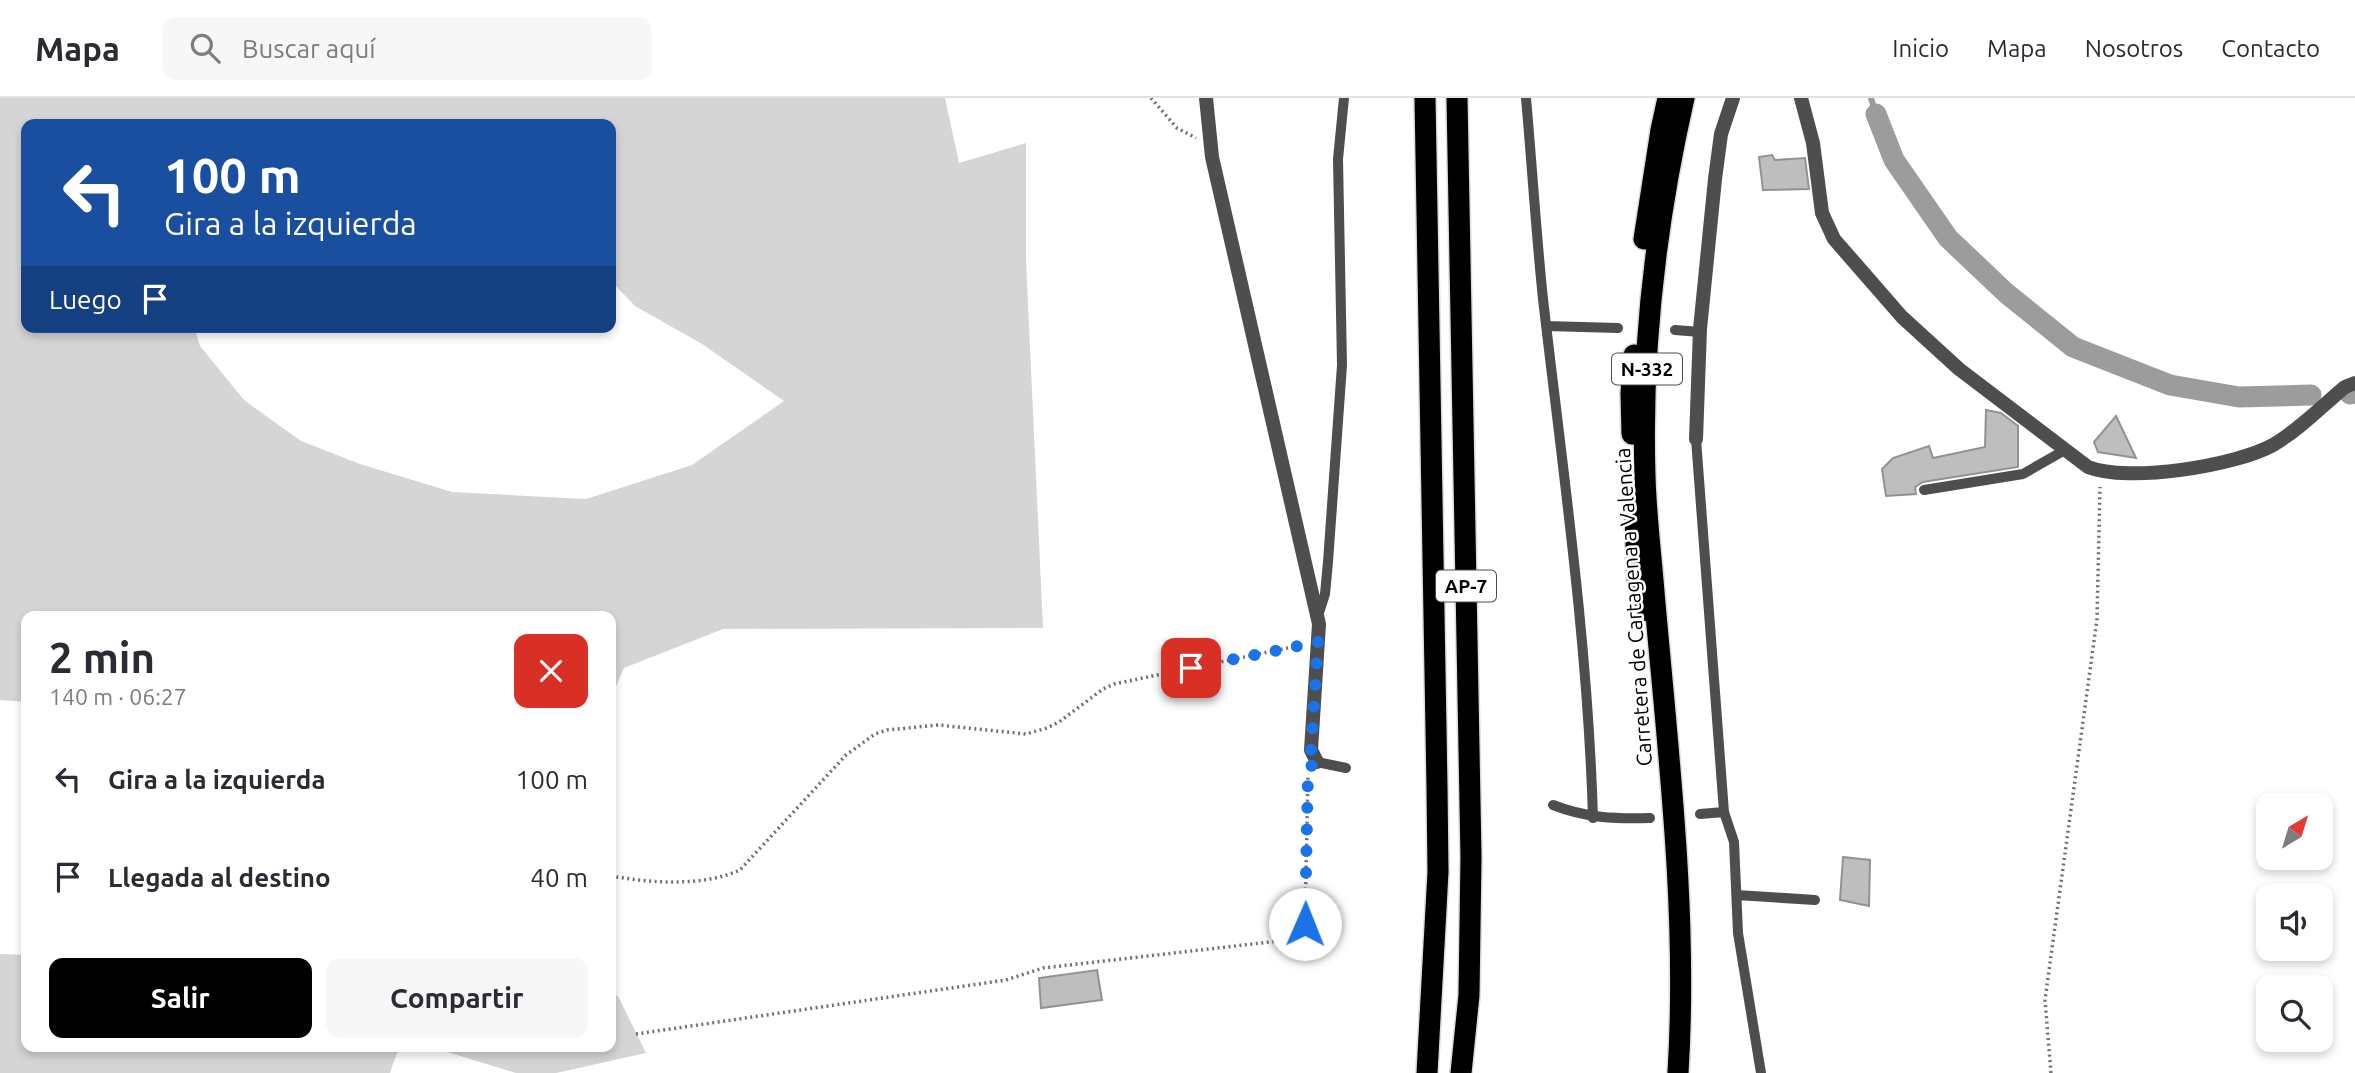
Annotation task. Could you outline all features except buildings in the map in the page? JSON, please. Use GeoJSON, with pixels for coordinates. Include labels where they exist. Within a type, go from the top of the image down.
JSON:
{"type":"FeatureCollection","features":[{"type":"Feature","properties":{"kind":"highway","name":"AP-7"},"geometry":{"type":"LineString","coordinates":[[1425,98],[1438,824],[1427,1073]]}},
{"type":"Feature","properties":{"kind":"highway","name":"AP-7"},"geometry":{"type":"LineString","coordinates":[[1458,98],[1471,857],[1469,995],[1461,1073]]}},
{"type":"Feature","properties":{"kind":"highway"},"geometry":{"type":"LineString","coordinates":[[1658,643],[1637,577],[1631,393],[1648,208],[1668,98]]}},
{"type":"Feature","properties":{"kind":"highway","name":"Carretera de Cartagena a Valencia"},"geometry":{"type":"LineString","coordinates":[[1678,1073],[1682,928],[1645,477],[1647,373],[1657,240],[1684,98]]}},
{"type":"Feature","properties":{"kind":"street"},"geometry":{"type":"LineString","coordinates":[[1206,98],[1208,139],[1280,463],[1318,616],[1311,750],[1318,762]]}},
{"type":"Feature","properties":{"kind":"street"},"geometry":{"type":"LineString","coordinates":[[1696,439],[1700,332],[1721,134],[1733,98]]}},
{"type":"Feature","properties":{"kind":"street"},"geometry":{"type":"LineString","coordinates":[[1801,98],[1812,143],[1822,213],[1834,239],[1902,317],[1959,369],[2088,467],[2104,472],[2191,469],[2263,450],[2277,443],[2345,387],[2355,383]]}},
{"type":"Feature","properties":{"kind":"lane"},"geometry":{"type":"LineString","coordinates":[[1318,616],[1325,594],[1342,365],[1338,159],[1344,98]]}},
{"type":"Feature","properties":{"kind":"lane"},"geometry":{"type":"LineString","coordinates":[[1526,98],[1546,326],[1570,517],[1586,696],[1593,818]]}},
{"type":"Feature","properties":{"kind":"lane"},"geometry":{"type":"LineString","coordinates":[[1546,326],[1618,328]]}},
{"type":"Feature","properties":{"kind":"lane"},"geometry":{"type":"LineString","coordinates":[[1675,330],[1700,332]]}},
{"type":"Feature","properties":{"kind":"lane"},"geometry":{"type":"LineString","coordinates":[[1696,439],[1724,812],[1734,842],[1738,933],[1761,1073]]}},
{"type":"Feature","properties":{"kind":"lane"},"geometry":{"type":"LineString","coordinates":[[1924,490],[2023,474],[2065,450]]}},
{"type":"Feature","properties":{"kind":"lane"},"geometry":{"type":"LineString","coordinates":[[1318,762],[1346,768]]}},
{"type":"Feature","properties":{"kind":"lane"},"geometry":{"type":"LineString","coordinates":[[1553,806],[1593,818],[1650,818]]}},
{"type":"Feature","properties":{"kind":"lane"},"geometry":{"type":"LineString","coordinates":[[1700,814],[1724,812]]}},
{"type":"Feature","properties":{"kind":"lane"},"geometry":{"type":"LineString","coordinates":[[1737,895],[1815,900]]}},
{"type":"Feature","properties":{"kind":"path"},"geometry":{"type":"LineString","coordinates":[[1151,98],[1184,133],[1191,137],[1208,139]]}},
{"type":"Feature","properties":{"kind":"path"},"geometry":{"type":"LineString","coordinates":[[2051,1073],[2045,1000],[2097,619],[2100,486],[2104,472]]}},
{"type":"Feature","properties":{"kind":"path"},"geometry":{"type":"LineString","coordinates":[[616,877],[675,881],[715,877],[740,870],[846,755],[876,734],[887,730],[938,725],[1026,734],[1047,729],[1114,684],[1318,642]]}},
{"type":"Feature","properties":{"kind":"path"},"geometry":{"type":"LineString","coordinates":[[636,1034],[1006,980],[1043,968],[1296,939],[1302,935],[1305,924],[1308,772],[1311,766],[1318,762]]}},
{"type":"Feature","properties":{"kind":"shaded area"},"geometry":{"type":"Polygon","coordinates":[[[0,98],[945,98],[959,163],[1026,143],[1026,261],[1043,628],[723,629],[624,668],[616,686],[616,611],[21,611],[21,702],[0,700],[0,98]]]}},
{"type":"Feature","properties":{"kind":"shaded area"},"geometry":{"type":"Polygon","coordinates":[[[0,954],[21,955],[21,1052],[397,1052],[390,1073],[0,1073],[0,954]]]}},
{"type":"Feature","properties":{"kind":"shaded area"},"geometry":{"type":"Polygon","coordinates":[[[616,996],[646,1053],[556,1073],[516,1073],[447,1052],[616,1052],[616,996]]]}},
{"type":"Feature","properties":{"kind":"waterway"},"geometry":{"type":"LineString","coordinates":[[1871,98],[1876,114]]}},
{"type":"Feature","properties":{"kind":"waterway"},"geometry":{"type":"LineString","coordinates":[[1876,114],[1894,160],[1948,238],[2006,293],[2073,347],[2170,385],[2239,397],[2311,395]]}},
{"type":"Feature","properties":{"kind":"waterway"},"geometry":{"type":"LineString","coordinates":[[2350,394],[2355,393]]}},
{"type":"Feature","properties":{"kind":"route"},"geometry":{"type":"LineString","coordinates":[[1191,668],[1318,642],[1311,750],[1318,762],[1311,766],[1308,772],[1305,924]]}}]}
